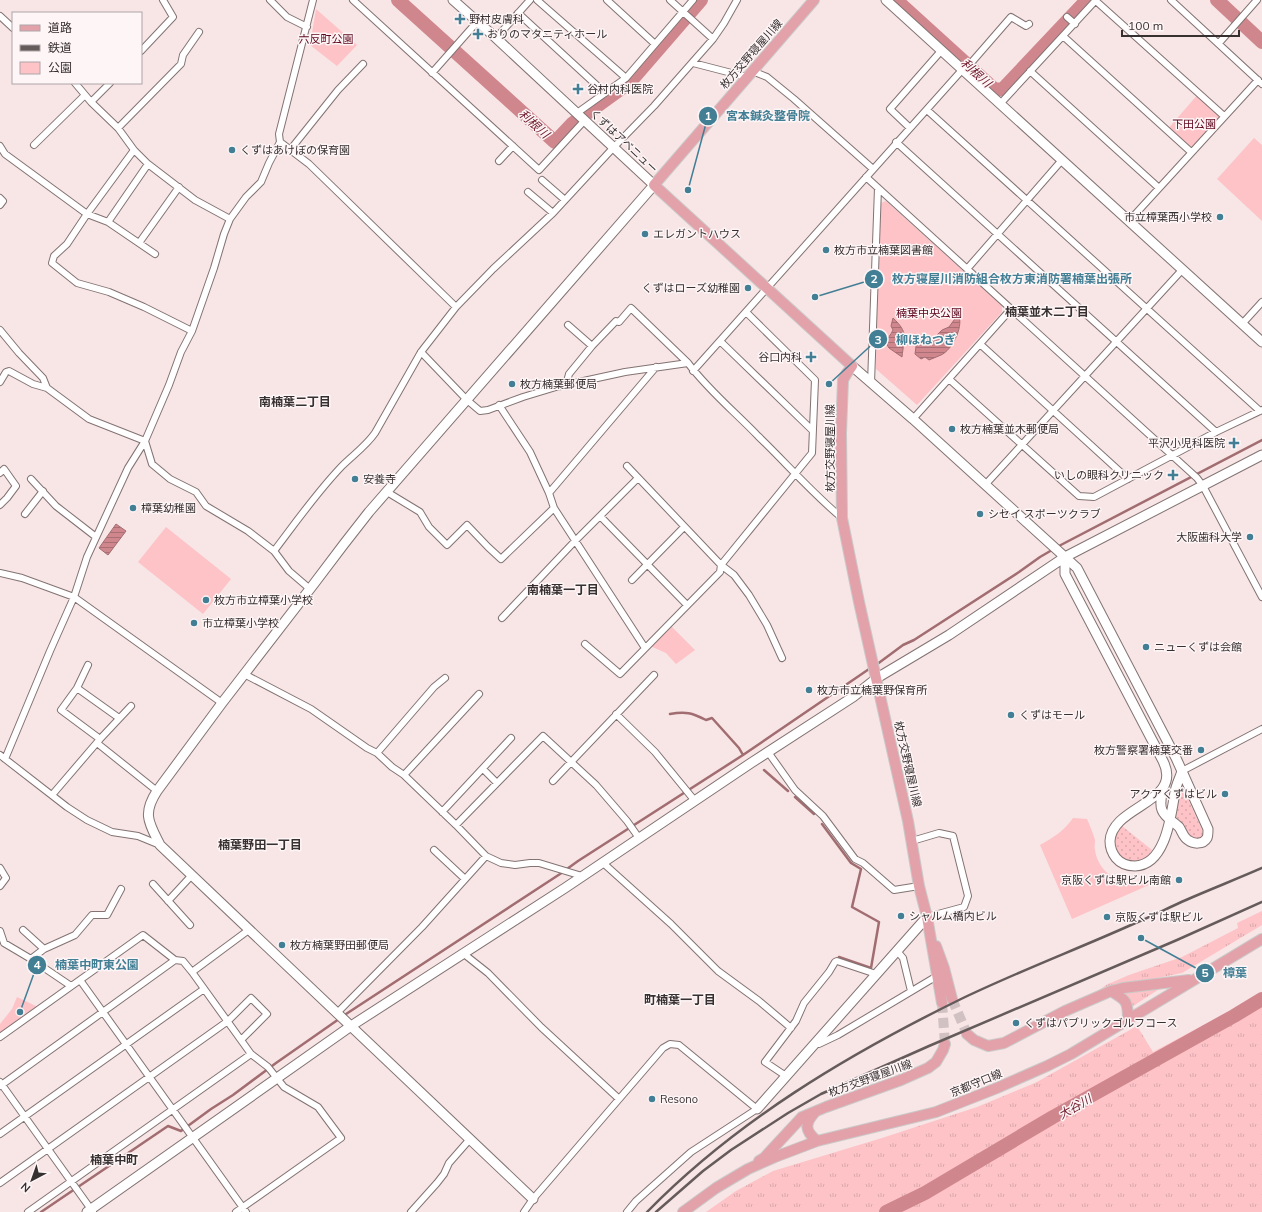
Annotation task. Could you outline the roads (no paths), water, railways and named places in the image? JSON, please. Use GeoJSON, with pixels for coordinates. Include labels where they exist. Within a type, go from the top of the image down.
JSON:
{"type":"FeatureCollection","features":[{"type":"Feature","properties":{"kind":"main road","name":"枚方交野寝屋川線"},"geometry":{"type":"LineString","coordinates":[[654,186],[814,0]]}},
{"type":"Feature","properties":{"kind":"main road"},"geometry":{"type":"LineString","coordinates":[[654,186],[852,366]]}},
{"type":"Feature","properties":{"kind":"main road","name":"枚方交野寝屋川線"},"geometry":{"type":"LineString","coordinates":[[852,366],[843,380],[841,433],[842,518],[859,602],[908,821],[919,886],[927,917],[944,968],[947,1001],[936,976],[927,917]]}},
{"type":"Feature","properties":{"kind":"main road","name":"京都守口線"},"geometry":{"type":"LineString","coordinates":[[683,1212],[716,1188],[748,1169],[818,1141],[936,1112],[990,1091],[1047,1066],[1071,1054],[1262,939]]}},
{"type":"Feature","properties":{"kind":"main road"},"geometry":{"type":"LineString","coordinates":[[967,1034],[974,1040],[988,1046],[1004,1043],[1065,1011],[1111,991],[1123,988],[1193,980]]}},
{"type":"Feature","properties":{"kind":"main road"},"geometry":{"type":"LineString","coordinates":[[1111,991],[1124,998],[1128,1007],[1128,1019]]}},
{"type":"Feature","properties":{"kind":"main road","name":"枚方交野寝屋川線"},"geometry":{"type":"LineString","coordinates":[[748,1169],[764,1158],[802,1117],[901,1080],[928,1068],[936,1062],[943,1050],[944,1044]]}},
{"type":"Feature","properties":{"kind":"main road"},"geometry":{"type":"LineString","coordinates":[[815,1112],[809,1119],[807,1125],[811,1136],[818,1141]]}},
{"type":"Feature","properties":{"kind":"street"},"geometry":{"type":"LineString","coordinates":[[142,50],[173,17],[163,0]]}},
{"type":"Feature","properties":{"kind":"street"},"geometry":{"type":"LineString","coordinates":[[270,0],[287,17],[307,27]]}},
{"type":"Feature","properties":{"kind":"street"},"geometry":{"type":"LineString","coordinates":[[160,845],[138,836],[112,832],[87,820],[1,756],[74,597],[86,557],[128,468],[145,441],[169,385],[181,352],[192,331],[230,219],[246,197],[261,182],[280,142],[279,134],[313,0]]}},
{"type":"Feature","properties":{"kind":"street"},"geometry":{"type":"LineString","coordinates":[[352,0],[539,170],[585,120]]}},
{"type":"Feature","properties":{"kind":"street","name":"くずはアベニュー"},"geometry":{"type":"LineString","coordinates":[[453,0],[585,120],[654,186]]}},
{"type":"Feature","properties":{"kind":"street"},"geometry":{"type":"LineString","coordinates":[[496,38],[530,0]]}},
{"type":"Feature","properties":{"kind":"street"},"geometry":{"type":"LineString","coordinates":[[537,0],[626,78]]}},
{"type":"Feature","properties":{"kind":"street"},"geometry":{"type":"LineString","coordinates":[[607,0],[655,44]]}},
{"type":"Feature","properties":{"kind":"street"},"geometry":{"type":"LineString","coordinates":[[670,0],[713,39]]}},
{"type":"Feature","properties":{"kind":"street"},"geometry":{"type":"LineString","coordinates":[[577,113],[626,78],[693,0]]}},
{"type":"Feature","properties":{"kind":"street"},"geometry":{"type":"LineString","coordinates":[[274,550],[308,506],[342,466],[366,444],[375,433],[421,352],[456,307],[493,269],[553,213],[654,106],[713,39],[737,0]]}},
{"type":"Feature","properties":{"kind":"street"},"geometry":{"type":"LineString","coordinates":[[886,0],[941,50],[966,68],[1000,104],[1262,342]]}},
{"type":"Feature","properties":{"kind":"street"},"geometry":{"type":"LineString","coordinates":[[1000,104],[1063,36],[1073,23],[1096,0],[1224,116]]}},
{"type":"Feature","properties":{"kind":"street"},"geometry":{"type":"LineString","coordinates":[[1129,221],[1224,116],[1260,82],[1171,0]]}},
{"type":"Feature","properties":{"kind":"street"},"geometry":{"type":"LineString","coordinates":[[1219,43],[1257,0]]}},
{"type":"Feature","properties":{"kind":"street"},"geometry":{"type":"LineString","coordinates":[[518,13],[605,93]]}},
{"type":"Feature","properties":{"kind":"street"},"geometry":{"type":"LineString","coordinates":[[0,16],[12,27]]}},
{"type":"Feature","properties":{"kind":"street"},"geometry":{"type":"LineString","coordinates":[[693,371],[896,142],[966,68],[1011,17],[1026,26],[1029,24]]}},
{"type":"Feature","properties":{"kind":"street"},"geometry":{"type":"LineString","coordinates":[[1067,17],[1073,23]]}},
{"type":"Feature","properties":{"kind":"street"},"geometry":{"type":"LineString","coordinates":[[432,73],[476,22]]}},
{"type":"Feature","properties":{"kind":"street"},"geometry":{"type":"LineString","coordinates":[[118,128],[182,64],[183,55],[197,41],[199,32]]}},
{"type":"Feature","properties":{"kind":"street"},"geometry":{"type":"LineString","coordinates":[[1063,36],[1191,152]]}},
{"type":"Feature","properties":{"kind":"street"},"geometry":{"type":"LineString","coordinates":[[910,128],[890,109],[941,50]]}},
{"type":"Feature","properties":{"kind":"street"},"geometry":{"type":"LineString","coordinates":[[693,63],[767,78],[794,99],[873,169]]}},
{"type":"Feature","properties":{"kind":"street"},"geometry":{"type":"LineString","coordinates":[[290,150],[338,90],[363,64]]}},
{"type":"Feature","properties":{"kind":"street"},"geometry":{"type":"LineString","coordinates":[[1030,71],[1159,188]]}},
{"type":"Feature","properties":{"kind":"street"},"geometry":{"type":"LineString","coordinates":[[76,84],[91,102],[118,128],[134,150],[148,164],[195,200],[230,219]]}},
{"type":"Feature","properties":{"kind":"street"},"geometry":{"type":"LineString","coordinates":[[91,102],[109,84]]}},
{"type":"Feature","properties":{"kind":"street"},"geometry":{"type":"LineString","coordinates":[[34,145],[85,95]]}},
{"type":"Feature","properties":{"kind":"street"},"geometry":{"type":"LineString","coordinates":[[927,110],[1261,411],[1216,432],[1094,497],[1079,496],[949,379]]}},
{"type":"Feature","properties":{"kind":"street"},"geometry":{"type":"LineString","coordinates":[[280,142],[309,164],[456,307]]}},
{"type":"Feature","properties":{"kind":"street"},"geometry":{"type":"LineString","coordinates":[[896,142],[1216,432]]}},
{"type":"Feature","properties":{"kind":"street"},"geometry":{"type":"LineString","coordinates":[[0,146],[5,154],[87,214],[108,222],[155,254]]}},
{"type":"Feature","properties":{"kind":"street"},"geometry":{"type":"LineString","coordinates":[[498,161],[513,146]]}},
{"type":"Feature","properties":{"kind":"street"},"geometry":{"type":"LineString","coordinates":[[134,150],[67,244],[54,256],[52,263],[78,283],[109,292],[144,307],[192,331]]}},
{"type":"Feature","properties":{"kind":"street"},"geometry":{"type":"LineString","coordinates":[[967,269],[1062,160]]}},
{"type":"Feature","properties":{"kind":"street"},"geometry":{"type":"LineString","coordinates":[[108,222],[148,164]]}},
{"type":"Feature","properties":{"kind":"street"},"geometry":{"type":"LineString","coordinates":[[866,177],[1197,478],[1203,486],[1262,597]]}},
{"type":"Feature","properties":{"kind":"street"},"geometry":{"type":"LineString","coordinates":[[542,180],[565,200]]}},
{"type":"Feature","properties":{"kind":"street"},"geometry":{"type":"LineString","coordinates":[[533,1199],[160,845],[151,827],[147,814],[152,799],[157,791],[222,703],[344,544],[466,400],[654,186]]}},
{"type":"Feature","properties":{"kind":"street"},"geometry":{"type":"LineString","coordinates":[[139,243],[179,187]]}},
{"type":"Feature","properties":{"kind":"street"},"geometry":{"type":"LineString","coordinates":[[871,383],[878,188]]}},
{"type":"Feature","properties":{"kind":"street"},"geometry":{"type":"LineString","coordinates":[[528,192],[553,213]]}},
{"type":"Feature","properties":{"kind":"street"},"geometry":{"type":"LineString","coordinates":[[0,198],[3,200],[0,205]]}},
{"type":"Feature","properties":{"kind":"street"},"geometry":{"type":"LineString","coordinates":[[985,485],[1182,270]]}},
{"type":"Feature","properties":{"kind":"street"},"geometry":{"type":"LineString","coordinates":[[1242,324],[1262,302]]}},
{"type":"Feature","properties":{"kind":"street"},"geometry":{"type":"LineString","coordinates":[[566,385],[569,374],[592,346],[616,321],[619,322],[631,308],[688,363],[693,371],[796,473],[822,502],[842,518]]}},
{"type":"Feature","properties":{"kind":"street"},"geometry":{"type":"LineString","coordinates":[[913,419],[1011,309]]}},
{"type":"Feature","properties":{"kind":"street"},"geometry":{"type":"LineString","coordinates":[[585,644],[620,674],[720,572],[721,565],[812,453],[815,380],[746,312]]}},
{"type":"Feature","properties":{"kind":"street"},"geometry":{"type":"LineString","coordinates":[[568,324],[592,346]]}},
{"type":"Feature","properties":{"kind":"street"},"geometry":{"type":"LineString","coordinates":[[0,330],[43,378],[47,388]]}},
{"type":"Feature","properties":{"kind":"street"},"geometry":{"type":"LineString","coordinates":[[720,341],[812,430]]}},
{"type":"Feature","properties":{"kind":"street"},"geometry":{"type":"LineString","coordinates":[[980,344],[1128,479]]}},
{"type":"Feature","properties":{"kind":"street"},"geometry":{"type":"LineString","coordinates":[[421,352],[466,400],[480,411],[488,410],[523,397],[566,385],[625,372],[688,363]]}},
{"type":"Feature","properties":{"kind":"street"},"geometry":{"type":"LineString","coordinates":[[852,366],[1078,568],[1175,755],[1208,829],[1208,837],[1203,842],[1196,844],[1189,841],[1162,810],[1161,804],[1163,788]]}},
{"type":"Feature","properties":{"kind":"street"},"geometry":{"type":"LineString","coordinates":[[549,494],[656,367]]}},
{"type":"Feature","properties":{"kind":"street"},"geometry":{"type":"LineString","coordinates":[[0,382],[6,372],[9,371],[33,384],[47,388],[89,418],[145,441]]}},
{"type":"Feature","properties":{"kind":"street"},"geometry":{"type":"LineString","coordinates":[[500,405],[530,452],[554,508],[645,648]]}},
{"type":"Feature","properties":{"kind":"street"},"geometry":{"type":"LineString","coordinates":[[145,441],[152,464],[170,479],[196,492],[206,506],[248,531],[274,550],[289,571],[310,589]]}},
{"type":"Feature","properties":{"kind":"street"},"geometry":{"type":"LineString","coordinates":[[175,960],[1,1084],[25,1116],[90,1211],[351,1026],[565,888],[602,862],[853,697],[877,678],[949,636],[1065,557],[1262,455]]}},
{"type":"Feature","properties":{"kind":"street"},"geometry":{"type":"LineString","coordinates":[[627,466],[721,565],[734,575],[749,595],[767,625],[782,658]]}},
{"type":"Feature","properties":{"kind":"street"},"geometry":{"type":"LineString","coordinates":[[0,473],[4,469],[16,486],[0,505]]}},
{"type":"Feature","properties":{"kind":"street"},"geometry":{"type":"LineString","coordinates":[[502,618],[575,541],[638,478]]}},
{"type":"Feature","properties":{"kind":"street"},"geometry":{"type":"LineString","coordinates":[[31,479],[56,506],[96,537]]}},
{"type":"Feature","properties":{"kind":"street"},"geometry":{"type":"LineString","coordinates":[[25,514],[43,491]]}},
{"type":"Feature","properties":{"kind":"street"},"geometry":{"type":"LineString","coordinates":[[387,492],[420,512],[429,527],[447,545],[467,525],[488,548],[501,559],[554,508]]}},
{"type":"Feature","properties":{"kind":"street"},"geometry":{"type":"LineString","coordinates":[[600,516],[687,606]]}},
{"type":"Feature","properties":{"kind":"street"},"geometry":{"type":"LineString","coordinates":[[632,580],[684,527]]}},
{"type":"Feature","properties":{"kind":"street"},"geometry":{"type":"LineString","coordinates":[[1065,557],[1065,574],[1165,764],[1168,773],[1167,780],[1163,788],[1156,795],[1126,816],[1117,825],[1111,837],[1112,852],[1120,862],[1128,866],[1137,866],[1149,861],[1158,852],[1170,820],[1175,790],[1182,772],[1262,729]]}},
{"type":"Feature","properties":{"kind":"street"},"geometry":{"type":"LineString","coordinates":[[0,573],[22,578],[74,597],[222,703]]}},
{"type":"Feature","properties":{"kind":"street"},"geometry":{"type":"LineString","coordinates":[[88,665],[77,688],[61,710],[157,791]]}},
{"type":"Feature","properties":{"kind":"street"},"geometry":{"type":"LineString","coordinates":[[244,674],[311,709],[376,753],[404,775],[486,856],[501,863],[539,863],[582,876]]}},
{"type":"Feature","properties":{"kind":"street"},"geometry":{"type":"LineString","coordinates":[[553,781],[654,675]]}},
{"type":"Feature","properties":{"kind":"street"},"geometry":{"type":"LineString","coordinates":[[376,753],[434,687],[445,678]]}},
{"type":"Feature","properties":{"kind":"street"},"geometry":{"type":"LineString","coordinates":[[77,688],[119,718]]}},
{"type":"Feature","properties":{"kind":"street"},"geometry":{"type":"LineString","coordinates":[[404,775],[479,694]]}},
{"type":"Feature","properties":{"kind":"street"},"geometry":{"type":"LineString","coordinates":[[52,795],[131,706]]}},
{"type":"Feature","properties":{"kind":"street"},"geometry":{"type":"LineString","coordinates":[[616,714],[655,752],[695,801]]}},
{"type":"Feature","properties":{"kind":"street"},"geometry":{"type":"LineString","coordinates":[[456,825],[543,736],[596,785],[639,838]]}},
{"type":"Feature","properties":{"kind":"street"},"geometry":{"type":"LineString","coordinates":[[442,812],[511,738]]}},
{"type":"Feature","properties":{"kind":"street"},"geometry":{"type":"LineString","coordinates":[[768,752],[795,790],[823,816],[854,859],[863,863],[894,890],[919,886]]}},
{"type":"Feature","properties":{"kind":"street"},"geometry":{"type":"LineString","coordinates":[[483,769],[497,783]]}},
{"type":"Feature","properties":{"kind":"street"},"geometry":{"type":"LineString","coordinates":[[627,1212],[691,1152],[757,1109],[927,917],[964,907],[968,896],[953,836],[939,833],[912,841]]}},
{"type":"Feature","properties":{"kind":"street"},"geometry":{"type":"LineString","coordinates":[[434,850],[465,879]]}},
{"type":"Feature","properties":{"kind":"street"},"geometry":{"type":"LineString","coordinates":[[337,1013],[422,927],[486,856]]}},
{"type":"Feature","properties":{"kind":"street"},"geometry":{"type":"LineString","coordinates":[[602,862],[671,924],[718,971],[759,1001],[791,1028]]}},
{"type":"Feature","properties":{"kind":"street"},"geometry":{"type":"LineString","coordinates":[[0,868],[6,878],[0,886]]}},
{"type":"Feature","properties":{"kind":"street"},"geometry":{"type":"LineString","coordinates":[[168,901],[192,875]]}},
{"type":"Feature","properties":{"kind":"street"},"geometry":{"type":"LineString","coordinates":[[153,884],[190,926]]}},
{"type":"Feature","properties":{"kind":"street"},"geometry":{"type":"LineString","coordinates":[[31,959],[44,949],[75,935],[92,915],[107,915],[121,889]]}},
{"type":"Feature","properties":{"kind":"street"},"geometry":{"type":"LineString","coordinates":[[23,930],[44,949]]}},
{"type":"Feature","properties":{"kind":"street"},"geometry":{"type":"LineString","coordinates":[[192,972],[250,930]]}},
{"type":"Feature","properties":{"kind":"street"},"geometry":{"type":"LineString","coordinates":[[0,931],[2,945],[31,959],[72,986]]}},
{"type":"Feature","properties":{"kind":"street"},"geometry":{"type":"LineString","coordinates":[[0,1037],[143,935],[175,960],[183,961],[251,1054],[268,1067],[276,1079],[284,1087],[318,1107],[341,1138],[245,1210],[236,1212]]}},
{"type":"Feature","properties":{"kind":"street"},"geometry":{"type":"LineString","coordinates":[[897,951],[903,958],[911,991]]}},
{"type":"Feature","properties":{"kind":"street"},"geometry":{"type":"LineString","coordinates":[[464,954],[488,973],[541,1027],[618,1098]]}},
{"type":"Feature","properties":{"kind":"street"},"geometry":{"type":"LineString","coordinates":[[786,1076],[765,1062],[796,1021],[804,1003],[829,972],[835,962],[837,961],[876,974]]}},
{"type":"Feature","properties":{"kind":"street"},"geometry":{"type":"LineString","coordinates":[[815,1043],[819,1044],[838,1035],[936,976]]}},
{"type":"Feature","properties":{"kind":"street"},"geometry":{"type":"LineString","coordinates":[[80,980],[245,1210]]}},
{"type":"Feature","properties":{"kind":"street"},"geometry":{"type":"LineString","coordinates":[[0,1134],[204,989]]}},
{"type":"Feature","properties":{"kind":"street"},"geometry":{"type":"LineString","coordinates":[[0,1183],[228,1021],[251,998],[267,1014],[241,1040]]}},
{"type":"Feature","properties":{"kind":"street"},"geometry":{"type":"LineString","coordinates":[[524,1212],[533,1199],[618,1098],[663,1048],[670,1044],[679,1045],[757,1109]]}},
{"type":"Feature","properties":{"kind":"street"},"geometry":{"type":"LineString","coordinates":[[28,1212],[251,1054]]}},
{"type":"Feature","properties":{"kind":"street"},"geometry":{"type":"LineString","coordinates":[[412,1212],[438,1183],[449,1163],[470,1139]]}},
{"type":"Feature","properties":{"kind":"waterway","name":"利根川"},"geometry":{"type":"LineString","coordinates":[[398,0],[555,142],[572,124],[630,82],[701,0]]}},
{"type":"Feature","properties":{"kind":"waterway","name":"利根川"},"geometry":{"type":"LineString","coordinates":[[896,0],[995,90],[1003,89],[1087,0]]}},
{"type":"Feature","properties":{"kind":"waterway","name":"利根川"},"geometry":{"type":"LineString","coordinates":[[1217,0],[1262,42]]}},
{"type":"Feature","properties":{"kind":"waterway"},"geometry":{"type":"LineString","coordinates":[[1057,547],[1262,440]]}},
{"type":"Feature","properties":{"kind":"waterway"},"geometry":{"type":"LineString","coordinates":[[876,665],[903,645],[914,640],[1052,550]]}},
{"type":"Feature","properties":{"kind":"waterway"},"geometry":{"type":"LineString","coordinates":[[343,1016],[578,861],[743,755],[872,667]]}},
{"type":"Feature","properties":{"kind":"waterway"},"geometry":{"type":"LineString","coordinates":[[670,714],[693,714],[706,720],[712,718],[739,748],[743,755]]}},
{"type":"Feature","properties":{"kind":"waterway"},"geometry":{"type":"LineString","coordinates":[[764,770],[788,791]]}},
{"type":"Feature","properties":{"kind":"waterway"},"geometry":{"type":"LineString","coordinates":[[795,797],[814,814]]}},
{"type":"Feature","properties":{"kind":"waterway"},"geometry":{"type":"LineString","coordinates":[[822,824],[851,863],[861,869],[852,907],[879,922],[871,968],[839,957]]}},
{"type":"Feature","properties":{"kind":"waterway","name":"大谷川"},"geometry":{"type":"LineString","coordinates":[[886,1212],[925,1193],[1053,1117],[1262,999]]}},
{"type":"Feature","properties":{"kind":"waterway"},"geometry":{"type":"LineString","coordinates":[[41,1212],[168,1126],[181,1131],[339,1019]]}},
{"type":"Feature","properties":{"kind":"tunnel"},"geometry":{"type":"LineString","coordinates":[[952,999],[967,1034]]}},
{"type":"Feature","properties":{"kind":"tunnel"},"geometry":{"type":"LineString","coordinates":[[942,1003],[945,1044]]}},
{"type":"Feature","properties":{"kind":"railway"},"geometry":{"type":"LineString","coordinates":[[647,1212],[681,1179],[755,1119],[795,1092],[876,1043],[918,1020],[982,989],[1262,868]]}},
{"type":"Feature","properties":{"kind":"railway"},"geometry":{"type":"LineString","coordinates":[[656,1212],[703,1171],[731,1150],[788,1113],[821,1094],[1262,902]]}},
{"type":"Feature","properties":{"kind":"place","name":"野村皮膚科"},"geometry":{"type":"Point","coordinates":[460,19]}},
{"type":"Feature","properties":{"kind":"place","name":"おりのマタニティホール"},"geometry":{"type":"Point","coordinates":[478,34]}},
{"type":"Feature","properties":{"kind":"place","name":"谷村内科医院"},"geometry":{"type":"Point","coordinates":[578,89]}},
{"type":"Feature","properties":{"kind":"place","name":"くずはあけぼの保育園"},"geometry":{"type":"Point","coordinates":[232,150]}},
{"type":"Feature","properties":{"kind":"place","name":"宮本鍼灸整骨院"},"geometry":{"type":"Point","coordinates":[688,190]}},
{"type":"Feature","properties":{"kind":"place","name":"市立樟葉西小学校"},"geometry":{"type":"Point","coordinates":[1220,217]}},
{"type":"Feature","properties":{"kind":"place","name":"エレガントハウス"},"geometry":{"type":"Point","coordinates":[645,234]}},
{"type":"Feature","properties":{"kind":"place","name":"枚方市立楠葉図書館"},"geometry":{"type":"Point","coordinates":[826,250]}},
{"type":"Feature","properties":{"kind":"place","name":"くずはローズ幼稚園"},"geometry":{"type":"Point","coordinates":[748,288]}},
{"type":"Feature","properties":{"kind":"place","name":"枚方寝屋川消防組合枚方東消防署楠葉出張所"},"geometry":{"type":"Point","coordinates":[815,297]}},
{"type":"Feature","properties":{"kind":"place","name":"谷口内科"},"geometry":{"type":"Point","coordinates":[811,357]}},
{"type":"Feature","properties":{"kind":"place","name":"枚方楠葉郵便局"},"geometry":{"type":"Point","coordinates":[512,384]}},
{"type":"Feature","properties":{"kind":"place","name":"柳ほねつぎ"},"geometry":{"type":"Point","coordinates":[829,384]}},
{"type":"Feature","properties":{"kind":"place","name":"枚方楠葉並木郵便局"},"geometry":{"type":"Point","coordinates":[952,429]}},
{"type":"Feature","properties":{"kind":"place","name":"平沢小児科医院"},"geometry":{"type":"Point","coordinates":[1234,443]}},
{"type":"Feature","properties":{"kind":"place","name":"いしの眼科クリニック"},"geometry":{"type":"Point","coordinates":[1173,475]}},
{"type":"Feature","properties":{"kind":"place","name":"安養寺"},"geometry":{"type":"Point","coordinates":[355,479]}},
{"type":"Feature","properties":{"kind":"place","name":"樟葉幼稚園"},"geometry":{"type":"Point","coordinates":[133,508]}},
{"type":"Feature","properties":{"kind":"place","name":"シセイ スポーツクラブ"},"geometry":{"type":"Point","coordinates":[980,514]}},
{"type":"Feature","properties":{"kind":"place","name":"大阪歯科大学"},"geometry":{"type":"Point","coordinates":[1250,537]}},
{"type":"Feature","properties":{"kind":"place","name":"枚方市立樟葉小学校"},"geometry":{"type":"Point","coordinates":[206,600]}},
{"type":"Feature","properties":{"kind":"place","name":"市立樟葉小学校"},"geometry":{"type":"Point","coordinates":[194,623]}},
{"type":"Feature","properties":{"kind":"place","name":"ニューくずは会館"},"geometry":{"type":"Point","coordinates":[1146,647]}},
{"type":"Feature","properties":{"kind":"place","name":"枚方市立楠葉野保育所"},"geometry":{"type":"Point","coordinates":[809,690]}},
{"type":"Feature","properties":{"kind":"place","name":"くずはモール"},"geometry":{"type":"Point","coordinates":[1011,715]}},
{"type":"Feature","properties":{"kind":"place","name":"枚方警察署楠葉交番"},"geometry":{"type":"Point","coordinates":[1201,750]}},
{"type":"Feature","properties":{"kind":"place","name":"アクアくずはビル"},"geometry":{"type":"Point","coordinates":[1225,794]}},
{"type":"Feature","properties":{"kind":"place","name":"京阪くずは駅ビル南館"},"geometry":{"type":"Point","coordinates":[1179,880]}},
{"type":"Feature","properties":{"kind":"place","name":"シャルム橋内ビル"},"geometry":{"type":"Point","coordinates":[901,916]}},
{"type":"Feature","properties":{"kind":"place","name":"京阪くずは駅ビル"},"geometry":{"type":"Point","coordinates":[1107,917]}},
{"type":"Feature","properties":{"kind":"place","name":"樟葉"},"geometry":{"type":"Point","coordinates":[1141,938]}},
{"type":"Feature","properties":{"kind":"place","name":"枚方楠葉野田郵便局"},"geometry":{"type":"Point","coordinates":[282,945]}},
{"type":"Feature","properties":{"kind":"place","name":"楠葉中町東公園"},"geometry":{"type":"Point","coordinates":[20,1012]}},
{"type":"Feature","properties":{"kind":"place","name":"くずはパブリックゴルフコース"},"geometry":{"type":"Point","coordinates":[1016,1023]}},
{"type":"Feature","properties":{"kind":"place","name":"Resono"},"geometry":{"type":"Point","coordinates":[652,1099]}},
{"type":"Feature","properties":{"kind":"district","name":"楠葉並木二丁目"},"geometry":{"type":"Point","coordinates":[1047,312]}},
{"type":"Feature","properties":{"kind":"district","name":"南楠葉二丁目"},"geometry":{"type":"Point","coordinates":[295,402]}},
{"type":"Feature","properties":{"kind":"district","name":"南楠葉一丁目"},"geometry":{"type":"Point","coordinates":[563,590]}},
{"type":"Feature","properties":{"kind":"district","name":"楠葉野田一丁目"},"geometry":{"type":"Point","coordinates":[260,845]}},
{"type":"Feature","properties":{"kind":"district","name":"町楠葉一丁目"},"geometry":{"type":"Point","coordinates":[680,1000]}},
{"type":"Feature","properties":{"kind":"district","name":"楠葉中町"},"geometry":{"type":"Point","coordinates":[114,1160]}},
{"type":"Feature","properties":{"kind":"park label","name":"六反町公園"},"geometry":{"type":"Point","coordinates":[326,39]}},
{"type":"Feature","properties":{"kind":"park label","name":"下田公園"},"geometry":{"type":"Point","coordinates":[1194,124]}},
{"type":"Feature","properties":{"kind":"park label","name":"楠葉中央公園"},"geometry":{"type":"Point","coordinates":[929,313]}}]}
